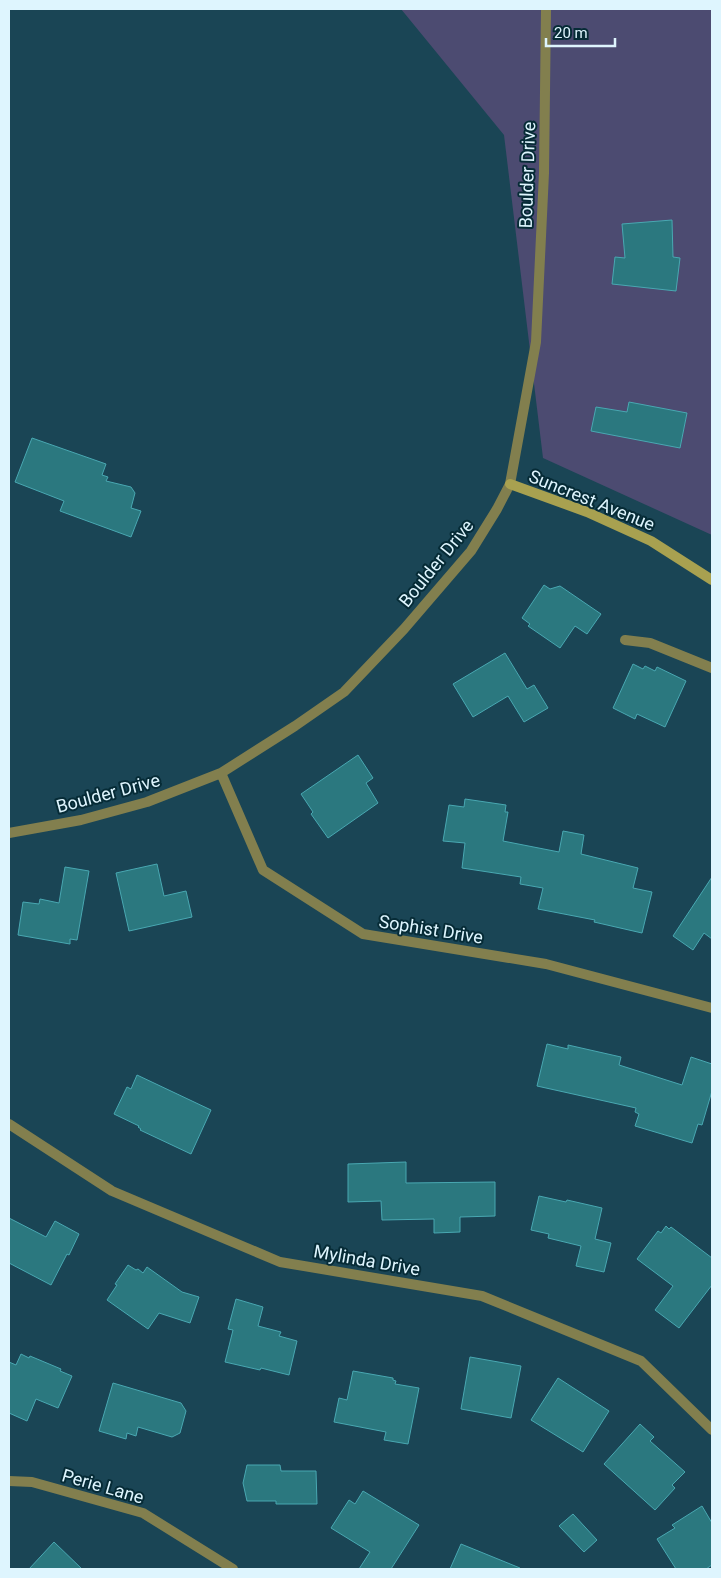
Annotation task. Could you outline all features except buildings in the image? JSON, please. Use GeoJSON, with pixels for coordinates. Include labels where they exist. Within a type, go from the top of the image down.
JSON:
{"type":"FeatureCollection","features":[{"type":"Feature","properties":{"kind":"street","name":"Boulder Drive"},"geometry":{"type":"LineString","coordinates":[[9,832],[81,820],[109,813],[147,802],[221,773],[344,692],[404,629],[471,551],[510,484],[536,342],[544,173],[546,9]]}},
{"type":"Feature","properties":{"kind":"street","name":"Suncrest Avenue"},"geometry":{"type":"LineString","coordinates":[[510,484],[587,512],[652,541],[712,580]]}},
{"type":"Feature","properties":{"kind":"street"},"geometry":{"type":"LineString","coordinates":[[625,640],[650,643],[712,668]]}},
{"type":"Feature","properties":{"kind":"street","name":"Sophist Drive"},"geometry":{"type":"LineString","coordinates":[[221,773],[262,870],[362,934],[546,964],[712,1008]]}},
{"type":"Feature","properties":{"kind":"street","name":"Mylinda Drive"},"geometry":{"type":"LineString","coordinates":[[9,1124],[112,1191],[280,1262],[482,1296],[641,1362],[712,1430]]}},
{"type":"Feature","properties":{"kind":"street","name":"Perie Lane"},"geometry":{"type":"LineString","coordinates":[[9,1481],[32,1482],[143,1513],[233,1569]]}},
{"type":"Feature","properties":{"kind":"shaded area"},"geometry":{"type":"Polygon","coordinates":[[[401,9],[712,9],[712,535],[543,458],[504,135],[401,9]]]}}]}
